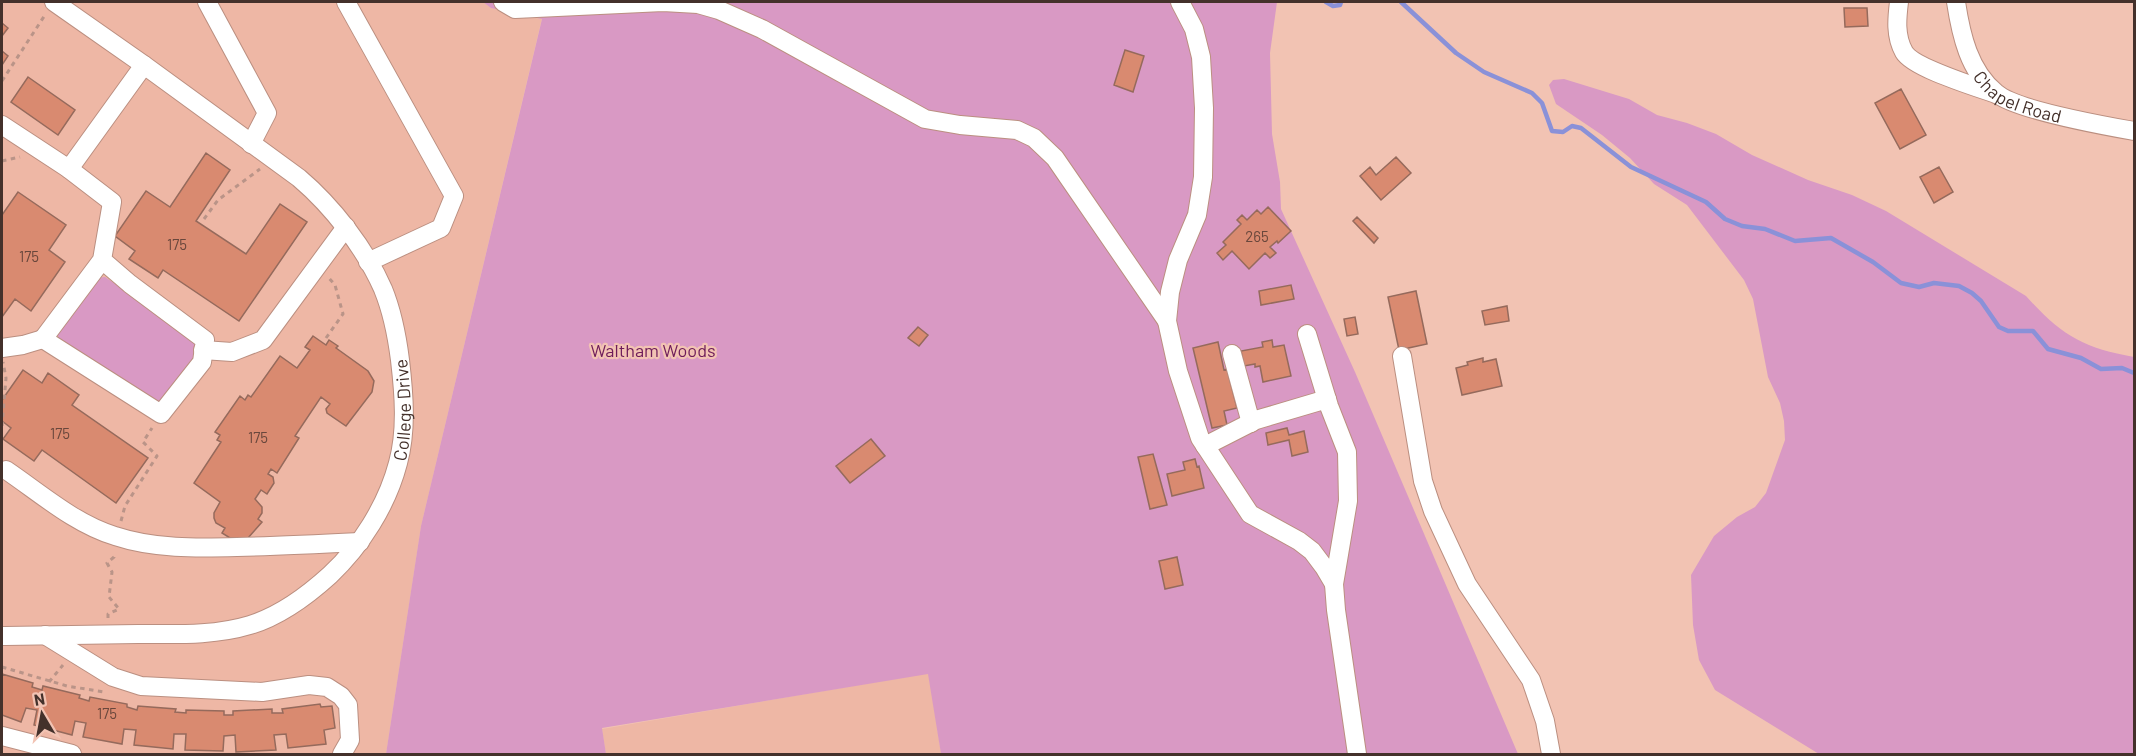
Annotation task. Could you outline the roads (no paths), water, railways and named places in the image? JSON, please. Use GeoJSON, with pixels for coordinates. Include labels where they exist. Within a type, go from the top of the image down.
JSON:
{"type":"FeatureCollection","features":[{"type":"Feature","properties":{"kind":"lane","name":"College Drive"},"geometry":{"type":"LineString","coordinates":[[2,636],[187,634],[222,631],[252,625],[311,593],[340,566],[360,542],[383,502],[398,463],[404,421],[403,384],[397,336],[383,290],[346,227],[318,194],[144,65],[54,2]]}},
{"type":"Feature","properties":{"kind":"lane"},"geometry":{"type":"LineString","coordinates":[[207,2],[267,113],[251,144]]}},
{"type":"Feature","properties":{"kind":"lane"},"geometry":{"type":"LineString","coordinates":[[346,2],[454,196],[441,228],[368,262]]}},
{"type":"Feature","properties":{"kind":"lane"},"geometry":{"type":"LineString","coordinates":[[503,2],[515,9],[652,2],[698,4],[762,28],[925,119],[960,125],[1017,130],[1034,138],[1055,158],[1167,321]]}},
{"type":"Feature","properties":{"kind":"lane"},"geometry":{"type":"LineString","coordinates":[[1180,2],[1194,29],[1201,57],[1204,108],[1203,177],[1197,215],[1178,260],[1170,292],[1167,321],[1187,404],[1200,438],[1250,514],[1299,541],[1312,551],[1334,584]]}},
{"type":"Feature","properties":{"kind":"lane"},"geometry":{"type":"LineString","coordinates":[[1899,2],[1897,28],[1904,53],[1922,66],[1996,94]]}},
{"type":"Feature","properties":{"kind":"lane","name":"Chapel Road"},"geometry":{"type":"LineString","coordinates":[[1956,2],[1965,48],[1972,63],[1996,94],[2013,102],[2047,112],[2134,131]]}},
{"type":"Feature","properties":{"kind":"lane"},"geometry":{"type":"LineString","coordinates":[[69,169],[144,65]]}},
{"type":"Feature","properties":{"kind":"lane"},"geometry":{"type":"LineString","coordinates":[[2,125],[69,169],[112,202],[102,260],[43,339],[2,348]]}},
{"type":"Feature","properties":{"kind":"lane"},"geometry":{"type":"LineString","coordinates":[[203,350],[232,352],[264,340],[346,227]]}},
{"type":"Feature","properties":{"kind":"lane"},"geometry":{"type":"LineString","coordinates":[[43,339],[161,414],[202,362],[205,340],[102,260]]}},
{"type":"Feature","properties":{"kind":"lane"},"geometry":{"type":"LineString","coordinates":[[1307,334],[1327,399],[1347,452],[1348,501],[1345,531],[1334,584],[1357,754]]}},
{"type":"Feature","properties":{"kind":"lane"},"geometry":{"type":"LineString","coordinates":[[1232,354],[1251,423]]}},
{"type":"Feature","properties":{"kind":"lane"},"geometry":{"type":"LineString","coordinates":[[1402,356],[1423,482],[1433,512],[1467,584],[1531,680],[1545,721],[1551,754]]}},
{"type":"Feature","properties":{"kind":"lane"},"geometry":{"type":"LineString","coordinates":[[1205,446],[1251,423],[1327,399]]}},
{"type":"Feature","properties":{"kind":"lane"},"geometry":{"type":"LineString","coordinates":[[6,470],[81,521],[114,536],[153,545],[212,548],[360,542]]}},
{"type":"Feature","properties":{"kind":"lane"},"geometry":{"type":"LineString","coordinates":[[45,635],[113,677],[141,686],[262,692],[309,685],[327,687],[341,696],[348,705],[350,740],[342,754]]}},
{"type":"Feature","properties":{"kind":"lane"},"geometry":{"type":"LineString","coordinates":[[2,736],[72,754]]}},
{"type":"Feature","properties":{"kind":"waterway"},"geometry":{"type":"LineString","coordinates":[[1326,2],[1333,6],[1340,5],[1341,2]]}},
{"type":"Feature","properties":{"kind":"waterway"},"geometry":{"type":"LineString","coordinates":[[1401,2],[1456,53],[1484,72],[1532,93],[1542,103],[1552,131],[1563,132],[1572,126],[1581,128],[1631,167],[1706,202],[1725,219],[1742,226],[1765,229],[1795,241],[1831,238],[1873,262],[1901,283],[1919,287],[1934,283],[1959,286],[1981,301],[1999,327],[2008,331],[2033,331],[2048,349],[2081,358],[2101,369],[2122,368],[2134,373]]}},
{"type":"Feature","properties":{"kind":"park label","name":"Waltham Woods"},"geometry":{"type":"Point","coordinates":[653,350]}}]}
